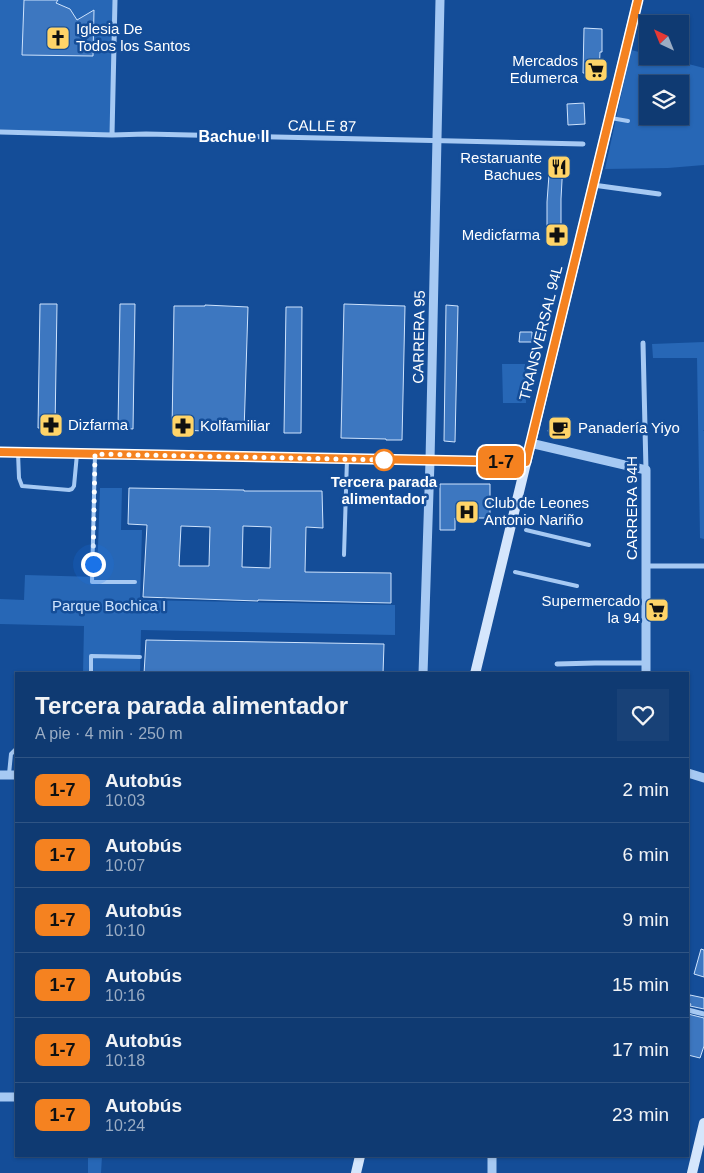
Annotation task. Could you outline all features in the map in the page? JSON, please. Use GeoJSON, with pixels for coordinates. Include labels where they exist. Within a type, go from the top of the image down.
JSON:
{"type":"FeatureCollection","features":[{"type":"Feature","properties":{"kind":"main road","name":"TRANSVERSAL 94L"},"geometry":{"type":"LineString","coordinates":[[474,672],[638,0]]}},
{"type":"Feature","properties":{"kind":"main road"},"geometry":{"type":"LineString","coordinates":[[692,1173],[704,1123]]}},
{"type":"Feature","properties":{"kind":"main road"},"geometry":{"type":"LineString","coordinates":[[356,1173],[360,1157]]}},
{"type":"Feature","properties":{"kind":"street"},"geometry":{"type":"LineString","coordinates":[[112,135],[114,0]]}},
{"type":"Feature","properties":{"kind":"street","name":"CARRERA 95"},"geometry":{"type":"LineString","coordinates":[[423,672],[430,461],[440,0]]}},
{"type":"Feature","properties":{"kind":"street","name":"CALLE 87"},"geometry":{"type":"LineString","coordinates":[[0,132],[583,144]]}},
{"type":"Feature","properties":{"kind":"street"},"geometry":{"type":"LineString","coordinates":[[593,185],[659,194]]}},
{"type":"Feature","properties":{"kind":"street","name":"CARRERA 94H"},"geometry":{"type":"LineString","coordinates":[[643,342],[646,470],[646,672]]}},
{"type":"Feature","properties":{"kind":"street"},"geometry":{"type":"LineString","coordinates":[[530,443],[646,470]]}},
{"type":"Feature","properties":{"kind":"street"},"geometry":{"type":"LineString","coordinates":[[0,452],[526,462]]}},
{"type":"Feature","properties":{"kind":"street"},"geometry":{"type":"LineString","coordinates":[[646,566],[704,566]]}},
{"type":"Feature","properties":{"kind":"street"},"geometry":{"type":"LineString","coordinates":[[557,664],[595,662],[646,663]]}},
{"type":"Feature","properties":{"kind":"street"},"geometry":{"type":"LineString","coordinates":[[689,773],[704,778]]}},
{"type":"Feature","properties":{"kind":"street"},"geometry":{"type":"LineString","coordinates":[[689,1010],[704,1014]]}},
{"type":"Feature","properties":{"kind":"street"},"geometry":{"type":"LineString","coordinates":[[0,1097],[15,1097]]}},
{"type":"Feature","properties":{"kind":"street"},"geometry":{"type":"LineString","coordinates":[[492,1157],[492,1173]]}},
{"type":"Feature","properties":{"kind":"lane"},"geometry":{"type":"LineString","coordinates":[[609,118],[628,121]]}},
{"type":"Feature","properties":{"kind":"lane"},"geometry":{"type":"LineString","coordinates":[[18,452],[19,478],[22,486],[69,490],[74,486],[76,454]]}},
{"type":"Feature","properties":{"kind":"lane"},"geometry":{"type":"LineString","coordinates":[[95,454],[92,582],[135,582]]}},
{"type":"Feature","properties":{"kind":"lane"},"geometry":{"type":"LineString","coordinates":[[344,555],[347,459]]}},
{"type":"Feature","properties":{"kind":"lane"},"geometry":{"type":"LineString","coordinates":[[526,530],[589,545]]}},
{"type":"Feature","properties":{"kind":"lane"},"geometry":{"type":"LineString","coordinates":[[515,572],[577,586]]}},
{"type":"Feature","properties":{"kind":"lane"},"geometry":{"type":"LineString","coordinates":[[91,672],[91,656],[140,657]]}},
{"type":"Feature","properties":{"kind":"lane"},"geometry":{"type":"LineString","coordinates":[[8,775],[11,754],[15,750]]}},
{"type":"Feature","properties":{"kind":"green space"},"geometry":{"type":"Polygon","coordinates":[[[0,0],[114,0],[110,133],[0,131],[0,0]]]}},
{"type":"Feature","properties":{"kind":"green space"},"geometry":{"type":"Polygon","coordinates":[[[631,50],[639,52],[639,65],[689,64],[704,68],[704,165],[668,168],[605,169],[631,50]]]}},
{"type":"Feature","properties":{"kind":"green space"},"geometry":{"type":"Polygon","coordinates":[[[704,342],[704,539],[700,538],[697,358],[653,358],[652,344],[704,342]]]}},
{"type":"Feature","properties":{"kind":"green space"},"geometry":{"type":"Polygon","coordinates":[[[502,364],[525,364],[526,403],[503,403],[502,364]]]}},
{"type":"Feature","properties":{"kind":"green space","name":"Parque Bochica I"},"geometry":{"type":"Polygon","coordinates":[[[100,488],[122,488],[121,530],[142,530],[140,600],[395,605],[395,635],[141,630],[140,672],[83,672],[84,626],[0,624],[0,599],[24,600],[25,575],[97,577],[100,488]]]}},
{"type":"Feature","properties":{"kind":"green space"},"geometry":{"type":"Polygon","coordinates":[[[88,1157],[102,1157],[101,1173],[88,1173],[88,1157]]]}},
{"type":"Feature","properties":{"kind":"building","name":"Iglesia De Todos los Santos"},"geometry":{"type":"Polygon","coordinates":[[[24,0],[58,0],[56,3],[70,9],[77,20],[94,10],[93,56],[22,55],[24,0]]]}},
{"type":"Feature","properties":{"kind":"building"},"geometry":{"type":"Polygon","coordinates":[[[584,28],[602,29],[602,52],[600,52],[599,74],[583,73],[584,28]]]}},
{"type":"Feature","properties":{"kind":"building"},"geometry":{"type":"Polygon","coordinates":[[[584,103],[585,124],[568,125],[567,104],[584,103]]]}},
{"type":"Feature","properties":{"kind":"building"},"geometry":{"type":"Polygon","coordinates":[[[550,161],[563,162],[561,240],[547,239],[550,161]]]}},
{"type":"Feature","properties":{"kind":"building"},"geometry":{"type":"Polygon","coordinates":[[[40,304],[57,304],[55,428],[38,428],[40,304]]]}},
{"type":"Feature","properties":{"kind":"building"},"geometry":{"type":"Polygon","coordinates":[[[120,304],[135,304],[133,429],[118,428],[120,304]]]}},
{"type":"Feature","properties":{"kind":"building"},"geometry":{"type":"Polygon","coordinates":[[[344,304],[405,306],[402,440],[341,438],[344,304]]]}},
{"type":"Feature","properties":{"kind":"building"},"geometry":{"type":"Polygon","coordinates":[[[446,305],[458,306],[455,442],[444,441],[446,305]]]}},
{"type":"Feature","properties":{"kind":"building"},"geometry":{"type":"Polygon","coordinates":[[[174,306],[248,307],[244,432],[172,430],[174,306]]]}},
{"type":"Feature","properties":{"kind":"building"},"geometry":{"type":"Polygon","coordinates":[[[286,307],[302,307],[301,433],[284,433],[286,307]]]}},
{"type":"Feature","properties":{"kind":"building"},"geometry":{"type":"Polygon","coordinates":[[[520,332],[532,332],[532,342],[519,342],[520,332]]]}},
{"type":"Feature","properties":{"kind":"building"},"geometry":{"type":"Polygon","coordinates":[[[551,425],[566,429],[562,439],[552,436],[548,431],[551,425]]]}},
{"type":"Feature","properties":{"kind":"building"},"geometry":{"type":"Polygon","coordinates":[[[440,484],[490,484],[490,518],[455,518],[455,530],[440,530],[440,484]]]}},
{"type":"Feature","properties":{"kind":"building"},"geometry":{"type":"Polygon","coordinates":[[[129,488],[322,491],[323,528],[306,527],[305,572],[391,573],[391,603],[143,597],[147,525],[128,524],[129,488]],[[181,526],[179,566],[209,566],[210,527],[181,526]],[[243,526],[242,567],[270,568],[271,527],[243,526]]]}},
{"type":"Feature","properties":{"kind":"building"},"geometry":{"type":"Polygon","coordinates":[[[146,640],[384,644],[383,672],[144,672],[146,640]]]}},
{"type":"Feature","properties":{"kind":"building"},"geometry":{"type":"Polygon","coordinates":[[[701,949],[704,950],[704,977],[694,974],[701,949]]]}},
{"type":"Feature","properties":{"kind":"building"},"geometry":{"type":"Polygon","coordinates":[[[690,995],[704,998],[704,1009],[690,1006],[690,995]]]}},
{"type":"Feature","properties":{"kind":"building"},"geometry":{"type":"Polygon","coordinates":[[[689,1014],[704,1018],[704,1046],[700,1058],[689,1055],[689,1014]]]}},
{"type":"Feature","properties":{"kind":"bus line","name":"1-7"},"geometry":{"type":"LineString","coordinates":[[0,452],[526,462],[638,0]]}},
{"type":"Feature","properties":{"kind":"place","name":"Iglesia De Todos los Santos"},"geometry":{"type":"Point","coordinates":[58,38]}},
{"type":"Feature","properties":{"kind":"place","name":"Mercados Edumerca"},"geometry":{"type":"Point","coordinates":[596,70]}},
{"type":"Feature","properties":{"kind":"place","name":"Restaruante Bachues"},"geometry":{"type":"Point","coordinates":[559,167]}},
{"type":"Feature","properties":{"kind":"place","name":"Medicfarma"},"geometry":{"type":"Point","coordinates":[557,235]}},
{"type":"Feature","properties":{"kind":"place","name":"Dizfarma"},"geometry":{"type":"Point","coordinates":[51,425]}},
{"type":"Feature","properties":{"kind":"place","name":"Kolfamiliar"},"geometry":{"type":"Point","coordinates":[183,426]}},
{"type":"Feature","properties":{"kind":"place","name":"Panadería Yiyo"},"geometry":{"type":"Point","coordinates":[560,428]}},
{"type":"Feature","properties":{"kind":"place","name":"Tercera parada alimentador"},"geometry":{"type":"Point","coordinates":[384,460]}},
{"type":"Feature","properties":{"kind":"place","name":"Club de Leones Antonio Nariño"},"geometry":{"type":"Point","coordinates":[467,512]}},
{"type":"Feature","properties":{"kind":"place","name":"Supermercado la 94"},"geometry":{"type":"Point","coordinates":[657,610]}},
{"type":"Feature","properties":{"kind":"district","name":"Bachue II"},"geometry":{"type":"Point","coordinates":[234,136]}},
{"type":"Feature","properties":{"kind":"route"},"geometry":{"type":"LineString","coordinates":[[93,564],[95,454],[384,460]]}}]}
